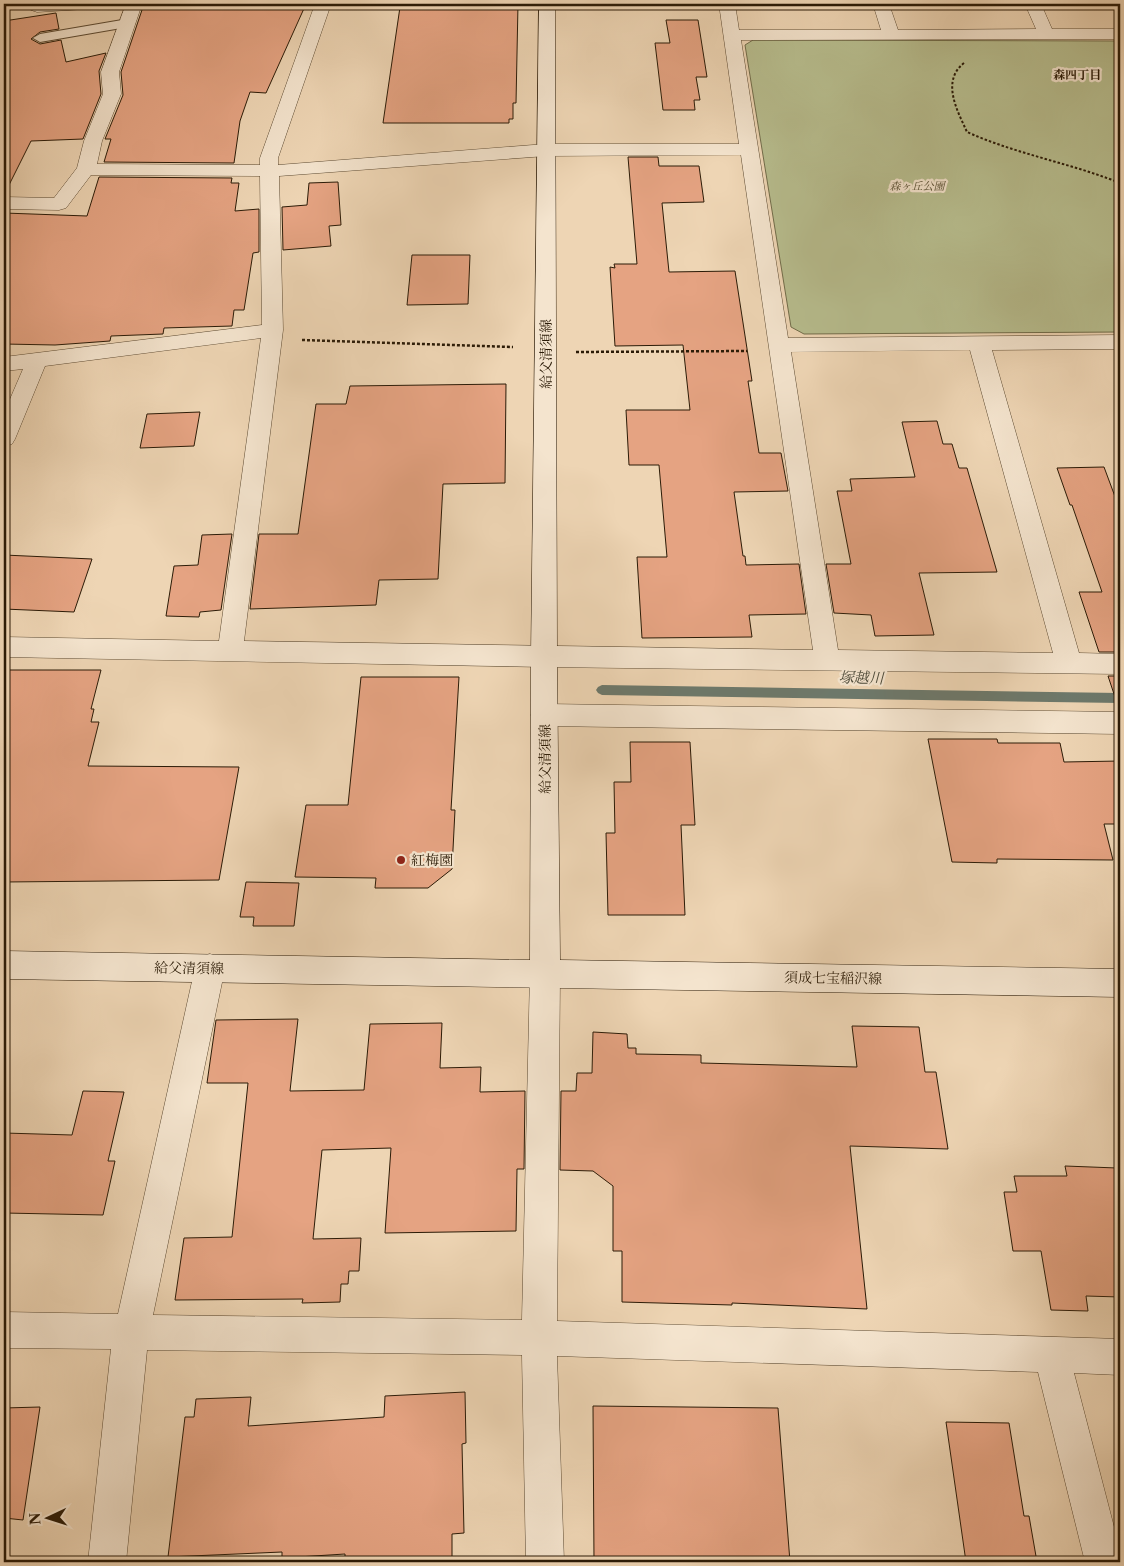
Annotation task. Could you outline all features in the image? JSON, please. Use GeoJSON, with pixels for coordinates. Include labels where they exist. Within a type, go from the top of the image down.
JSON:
{"type":"FeatureCollection","features":[{"type":"Feature","properties":{"kind":"street"},"geometry":{"type":"LineString","coordinates":[[36,4],[37,7],[85,4]]}},
{"type":"Feature","properties":{"kind":"street"},"geometry":{"type":"LineString","coordinates":[[4,203],[59,204],[86,170],[93,141],[112,94],[110,72],[134,4]]}},
{"type":"Feature","properties":{"kind":"street"},"geometry":{"type":"LineString","coordinates":[[230,651],[272,334],[269,158],[323,4]]}},
{"type":"Feature","properties":{"kind":"street","name":"給父清須線"},"geometry":{"type":"LineString","coordinates":[[4,965],[545,974],[544,657],[547,4]]}},
{"type":"Feature","properties":{"kind":"street"},"geometry":{"type":"LineString","coordinates":[[727,4],[827,660]]}},
{"type":"Feature","properties":{"kind":"street"},"geometry":{"type":"LineString","coordinates":[[881,4],[891,35]]}},
{"type":"Feature","properties":{"kind":"street"},"geometry":{"type":"LineString","coordinates":[[1033,4],[1046,34]]}},
{"type":"Feature","properties":{"kind":"street"},"geometry":{"type":"LineString","coordinates":[[732,35],[1120,34]]}},
{"type":"Feature","properties":{"kind":"street"},"geometry":{"type":"LineString","coordinates":[[86,170],[270,171],[546,150],[749,149]]}},
{"type":"Feature","properties":{"kind":"street"},"geometry":{"type":"LineString","coordinates":[[4,364],[272,334]]}},
{"type":"Feature","properties":{"kind":"street"},"geometry":{"type":"LineString","coordinates":[[780,348],[1120,342]]}},
{"type":"Feature","properties":{"kind":"street"},"geometry":{"type":"LineString","coordinates":[[979,343],[1068,663]]}},
{"type":"Feature","properties":{"kind":"street"},"geometry":{"type":"LineString","coordinates":[[4,439],[36,360]]}},
{"type":"Feature","properties":{"kind":"street"},"geometry":{"type":"LineString","coordinates":[[4,647],[544,657],[1120,664]]}},
{"type":"Feature","properties":{"kind":"street"},"geometry":{"type":"LineString","coordinates":[[544,715],[1120,723]]}},
{"type":"Feature","properties":{"kind":"street"},"geometry":{"type":"LineString","coordinates":[[107,1562],[131,1333],[210,968]]}},
{"type":"Feature","properties":{"kind":"street"},"geometry":{"type":"LineString","coordinates":[[545,974],[539,1338],[545,1562]]}},
{"type":"Feature","properties":{"kind":"street","name":"須成七宝稲沢線"},"geometry":{"type":"LineString","coordinates":[[545,974],[1120,983]]}},
{"type":"Feature","properties":{"kind":"street"},"geometry":{"type":"LineString","coordinates":[[4,1330],[539,1338],[1120,1356]]}},
{"type":"Feature","properties":{"kind":"street"},"geometry":{"type":"LineString","coordinates":[[1051,1354],[1104,1562]]}},
{"type":"Feature","properties":{"kind":"lane"},"geometry":{"type":"LineString","coordinates":[[40,38],[128,23]]}},
{"type":"Feature","properties":{"kind":"path"},"geometry":{"type":"LineString","coordinates":[[967,61],[959,65],[952,77],[952,93],[967,132],[994,144],[1084,169],[1120,183]]}},
{"type":"Feature","properties":{"kind":"path"},"geometry":{"type":"LineString","coordinates":[[272,334],[546,350],[780,348]]}},
{"type":"Feature","properties":{"kind":"green space","name":"森ヶ丘公園"},"geometry":{"type":"Polygon","coordinates":[[[753,40],[1120,41],[1120,332],[804,334],[791,327],[745,45],[753,40]]]}},
{"type":"Feature","properties":{"kind":"building"},"geometry":{"type":"Polygon","coordinates":[[[144,4],[306,4],[266,93],[250,92],[240,121],[234,163],[104,162],[111,139],[105,139],[123,95],[121,72],[144,4]]]}},
{"type":"Feature","properties":{"kind":"building"},"geometry":{"type":"Polygon","coordinates":[[[414,4],[518,4],[516,103],[513,103],[513,119],[509,119],[509,123],[383,123],[400,7],[413,7],[414,4]]]}},
{"type":"Feature","properties":{"kind":"building"},"geometry":{"type":"Polygon","coordinates":[[[56,13],[59,29],[40,32],[31,39],[40,44],[61,40],[66,62],[106,53],[99,71],[101,94],[83,139],[31,141],[4,195],[4,21],[56,13]]]}},
{"type":"Feature","properties":{"kind":"building"},"geometry":{"type":"Polygon","coordinates":[[[666,20],[698,20],[707,77],[696,77],[700,100],[694,100],[695,110],[663,110],[655,43],[670,43],[666,20]]]}},
{"type":"Feature","properties":{"kind":"building"},"geometry":{"type":"Polygon","coordinates":[[[628,157],[658,157],[659,166],[699,166],[704,202],[662,203],[669,272],[735,271],[752,381],[748,381],[759,453],[781,453],[788,491],[734,492],[743,556],[745,556],[746,565],[799,564],[806,614],[749,615],[752,637],[642,638],[637,557],[667,557],[659,465],[629,465],[626,410],[690,410],[683,345],[615,346],[610,267],[615,268],[614,264],[637,264],[628,157]]]}},
{"type":"Feature","properties":{"kind":"building"},"geometry":{"type":"Polygon","coordinates":[[[99,177],[232,178],[231,183],[239,183],[235,211],[259,209],[259,252],[253,253],[244,310],[234,310],[232,326],[164,328],[163,334],[111,336],[110,341],[55,345],[4,344],[4,213],[87,216],[99,177]]]}},
{"type":"Feature","properties":{"kind":"building"},"geometry":{"type":"Polygon","coordinates":[[[338,182],[341,225],[329,226],[331,246],[283,250],[282,207],[307,205],[309,183],[338,182]]]}},
{"type":"Feature","properties":{"kind":"building"},"geometry":{"type":"Polygon","coordinates":[[[412,255],[470,255],[468,304],[407,305],[412,255]]]}},
{"type":"Feature","properties":{"kind":"building"},"geometry":{"type":"Polygon","coordinates":[[[506,384],[505,483],[443,484],[438,579],[379,580],[376,605],[250,609],[259,534],[298,534],[316,404],[346,404],[350,386],[506,384]]]}},
{"type":"Feature","properties":{"kind":"building"},"geometry":{"type":"Polygon","coordinates":[[[200,412],[194,446],[140,448],[147,414],[200,412]]]}},
{"type":"Feature","properties":{"kind":"building"},"geometry":{"type":"Polygon","coordinates":[[[937,421],[943,444],[952,444],[959,468],[967,468],[997,572],[919,573],[934,635],[875,636],[871,615],[834,613],[826,564],[851,564],[837,491],[852,491],[850,479],[915,477],[902,422],[937,421]]]}},
{"type":"Feature","properties":{"kind":"building"},"geometry":{"type":"Polygon","coordinates":[[[1104,467],[1120,510],[1120,652],[1099,652],[1079,592],[1102,592],[1057,468],[1104,467]]]}},
{"type":"Feature","properties":{"kind":"building"},"geometry":{"type":"Polygon","coordinates":[[[232,534],[221,610],[200,612],[199,617],[166,616],[174,566],[198,565],[202,535],[232,534]]]}},
{"type":"Feature","properties":{"kind":"building"},"geometry":{"type":"Polygon","coordinates":[[[4,555],[92,559],[74,612],[4,609],[4,555]]]}},
{"type":"Feature","properties":{"kind":"building"},"geometry":{"type":"Polygon","coordinates":[[[4,670],[101,670],[91,709],[94,709],[91,722],[99,722],[88,766],[239,767],[219,880],[4,882],[4,670]]]}},
{"type":"Feature","properties":{"kind":"building"},"geometry":{"type":"Polygon","coordinates":[[[1108,676],[1120,676],[1120,696],[1115,697],[1108,676]]]}},
{"type":"Feature","properties":{"kind":"building"},"geometry":{"type":"Polygon","coordinates":[[[361,677],[459,677],[451,810],[455,810],[452,869],[428,888],[375,888],[376,878],[295,877],[306,805],[348,805],[361,677]]]}},
{"type":"Feature","properties":{"kind":"building"},"geometry":{"type":"Polygon","coordinates":[[[928,739],[997,739],[998,743],[1060,743],[1064,762],[1120,761],[1120,824],[1104,824],[1113,860],[997,859],[997,863],[952,862],[928,739]]]}},
{"type":"Feature","properties":{"kind":"building"},"geometry":{"type":"Polygon","coordinates":[[[630,742],[690,742],[695,825],[681,825],[685,915],[608,915],[606,833],[615,833],[614,782],[631,782],[630,742]]]}},
{"type":"Feature","properties":{"kind":"building"},"geometry":{"type":"Polygon","coordinates":[[[246,882],[299,883],[294,926],[253,926],[254,917],[240,917],[246,882]]]}},
{"type":"Feature","properties":{"kind":"building"},"geometry":{"type":"Polygon","coordinates":[[[298,1019],[290,1091],[364,1090],[370,1024],[442,1023],[440,1068],[481,1067],[480,1092],[525,1091],[524,1169],[517,1169],[516,1231],[385,1233],[391,1148],[322,1150],[313,1239],[361,1238],[359,1271],[349,1271],[348,1284],[341,1284],[340,1302],[302,1303],[303,1299],[175,1300],[184,1238],[232,1237],[248,1083],[207,1083],[216,1020],[298,1019]]]}},
{"type":"Feature","properties":{"kind":"building"},"geometry":{"type":"Polygon","coordinates":[[[852,1026],[919,1027],[925,1072],[936,1072],[948,1149],[850,1146],[867,1309],[732,1303],[732,1305],[622,1302],[622,1251],[613,1251],[613,1186],[593,1171],[560,1170],[561,1091],[576,1091],[577,1073],[592,1073],[593,1032],[627,1034],[628,1048],[636,1048],[636,1054],[701,1055],[701,1063],[857,1067],[852,1026]]]}},
{"type":"Feature","properties":{"kind":"building"},"geometry":{"type":"Polygon","coordinates":[[[83,1091],[124,1092],[108,1161],[115,1161],[103,1215],[4,1213],[4,1133],[72,1135],[83,1091]]]}},
{"type":"Feature","properties":{"kind":"building"},"geometry":{"type":"Polygon","coordinates":[[[1065,1166],[1117,1168],[1120,1184],[1120,1297],[1086,1296],[1088,1311],[1051,1310],[1041,1251],[1013,1251],[1004,1192],[1017,1192],[1014,1176],[1067,1176],[1065,1166]]]}},
{"type":"Feature","properties":{"kind":"building"},"geometry":{"type":"Polygon","coordinates":[[[465,1392],[466,1443],[462,1444],[464,1533],[452,1534],[452,1559],[380,1562],[380,1558],[345,1559],[345,1554],[282,1558],[282,1552],[168,1557],[185,1417],[194,1417],[196,1399],[251,1397],[248,1426],[384,1417],[385,1396],[465,1392]]]}},
{"type":"Feature","properties":{"kind":"building"},"geometry":{"type":"Polygon","coordinates":[[[593,1406],[778,1408],[790,1562],[594,1562],[593,1406]]]}},
{"type":"Feature","properties":{"kind":"building"},"geometry":{"type":"Polygon","coordinates":[[[40,1407],[23,1520],[4,1518],[4,1408],[40,1407]]]}},
{"type":"Feature","properties":{"kind":"building"},"geometry":{"type":"Polygon","coordinates":[[[946,1422],[1009,1423],[1024,1516],[1029,1516],[1037,1562],[966,1562],[946,1422]]]}},
{"type":"Feature","properties":{"kind":"waterway","name":"塚越川"},"geometry":{"type":"LineString","coordinates":[[602,690],[1120,698]]}},
{"type":"Feature","properties":{"kind":"place","name":"紅梅園"},"geometry":{"type":"Point","coordinates":[401,860]}},
{"type":"Feature","properties":{"kind":"district","name":"森四丁目"},"geometry":{"type":"Point","coordinates":[1077,75]}}]}
